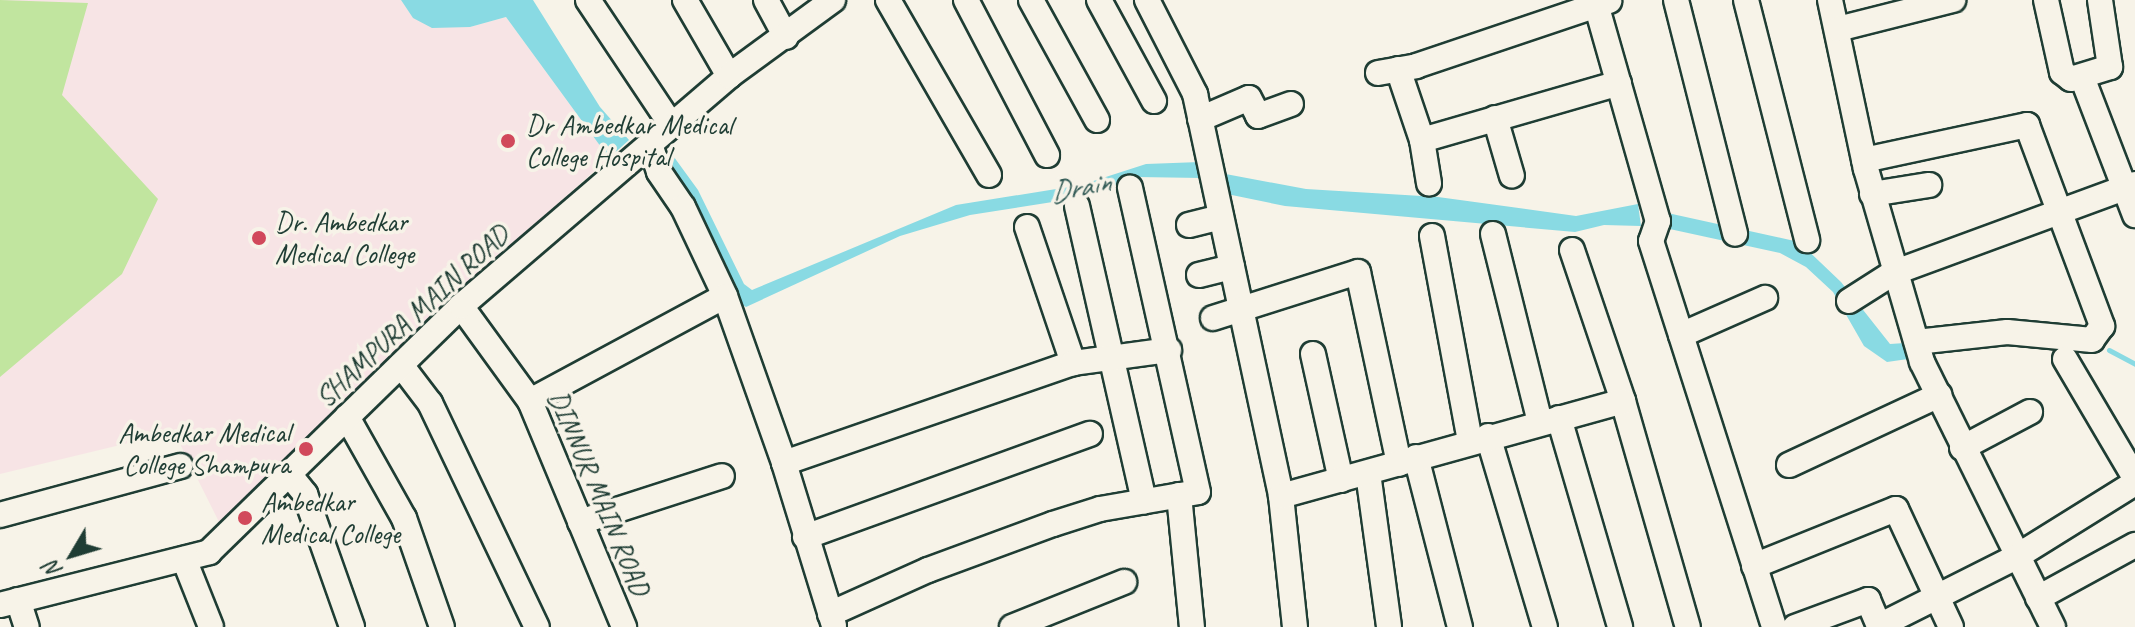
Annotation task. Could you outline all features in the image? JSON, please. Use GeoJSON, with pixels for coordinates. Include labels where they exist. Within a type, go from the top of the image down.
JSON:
{"type":"FeatureCollection","features":[{"type":"Feature","properties":{"kind":"street"},"geometry":{"type":"LineString","coordinates":[[588,0],[672,126]]}},
{"type":"Feature","properties":{"kind":"street"},"geometry":{"type":"LineString","coordinates":[[685,0],[729,76]]}},
{"type":"Feature","properties":{"kind":"street"},"geometry":{"type":"LineString","coordinates":[[766,0],[786,37]]}},
{"type":"Feature","properties":{"kind":"street","name":"SHAMPURA MAIN ROAD"},"geometry":{"type":"LineString","coordinates":[[9,602],[209,552],[461,306],[729,76],[833,0]]}},
{"type":"Feature","properties":{"kind":"street"},"geometry":{"type":"LineString","coordinates":[[888,0],[989,175]]}},
{"type":"Feature","properties":{"kind":"street"},"geometry":{"type":"LineString","coordinates":[[966,0],[1047,155]]}},
{"type":"Feature","properties":{"kind":"street"},"geometry":{"type":"LineString","coordinates":[[1031,0],[1097,120]]}},
{"type":"Feature","properties":{"kind":"street"},"geometry":{"type":"LineString","coordinates":[[1099,0],[1154,101]]}},
{"type":"Feature","properties":{"kind":"street"},"geometry":{"type":"LineString","coordinates":[[1147,0],[1195,94],[1281,496],[1295,627]]}},
{"type":"Feature","properties":{"kind":"street"},"geometry":{"type":"LineString","coordinates":[[1676,0],[1735,234]]}},
{"type":"Feature","properties":{"kind":"street"},"geometry":{"type":"LineString","coordinates":[[1746,0],[1807,240]]}},
{"type":"Feature","properties":{"kind":"street"},"geometry":{"type":"LineString","coordinates":[[1830,0],[1872,194],[1893,273],[1919,350],[1962,448],[2053,627]]}},
{"type":"Feature","properties":{"kind":"street"},"geometry":{"type":"LineString","coordinates":[[1838,29],[1953,0]]}},
{"type":"Feature","properties":{"kind":"street"},"geometry":{"type":"LineString","coordinates":[[2046,0],[2066,78],[2082,77],[2110,67],[2100,0]]}},
{"type":"Feature","properties":{"kind":"street"},"geometry":{"type":"LineString","coordinates":[[1429,183],[1422,140],[1388,71],[1593,2],[1653,198],[1658,221],[1651,241],[1774,627]]}},
{"type":"Feature","properties":{"kind":"street"},"geometry":{"type":"LineString","coordinates":[[2082,77],[2129,186],[2135,215]]}},
{"type":"Feature","properties":{"kind":"street"},"geometry":{"type":"LineString","coordinates":[[1422,140],[1619,83]]}},
{"type":"Feature","properties":{"kind":"street"},"geometry":{"type":"LineString","coordinates":[[1200,119],[1249,98],[1258,116],[1291,104]]}},
{"type":"Feature","properties":{"kind":"street"},"geometry":{"type":"LineString","coordinates":[[1495,118],[1512,176]]}},
{"type":"Feature","properties":{"kind":"street"},"geometry":{"type":"LineString","coordinates":[[1864,160],[2027,125],[2099,315],[2098,337],[2007,332],[1919,350]]}},
{"type":"Feature","properties":{"kind":"street"},"geometry":{"type":"LineString","coordinates":[[650,144],[659,172],[683,207],[725,296],[784,463],[832,620],[928,570],[1053,524],[1144,501],[1198,492],[1169,350],[1130,187]]}},
{"type":"Feature","properties":{"kind":"street"},"geometry":{"type":"LineString","coordinates":[[1872,194],[1929,185]]}},
{"type":"Feature","properties":{"kind":"street"},"geometry":{"type":"LineString","coordinates":[[1849,301],[1893,273],[2129,186]]}},
{"type":"Feature","properties":{"kind":"street"},"geometry":{"type":"LineString","coordinates":[[1077,206],[1115,357],[1144,501]]}},
{"type":"Feature","properties":{"kind":"street"},"geometry":{"type":"LineString","coordinates":[[1189,225],[1221,217]]}},
{"type":"Feature","properties":{"kind":"street"},"geometry":{"type":"LineString","coordinates":[[1027,227],[1073,363]]}},
{"type":"Feature","properties":{"kind":"street"},"geometry":{"type":"LineString","coordinates":[[1493,234],[1550,420],[1620,627]]}},
{"type":"Feature","properties":{"kind":"street"},"geometry":{"type":"LineString","coordinates":[[1432,236],[1479,439],[1545,627]]}},
{"type":"Feature","properties":{"kind":"street"},"geometry":{"type":"LineString","coordinates":[[1572,250],[1623,401],[1688,627]]}},
{"type":"Feature","properties":{"kind":"street"},"geometry":{"type":"LineString","coordinates":[[1199,275],[1232,267]]}},
{"type":"Feature","properties":{"kind":"street"},"geometry":{"type":"LineString","coordinates":[[1213,318],[1358,272],[1408,460],[1460,627]]}},
{"type":"Feature","properties":{"kind":"street"},"geometry":{"type":"LineString","coordinates":[[530,401],[725,296]]}},
{"type":"Feature","properties":{"kind":"street"},"geometry":{"type":"LineString","coordinates":[[1681,335],[1765,298]]}},
{"type":"Feature","properties":{"kind":"street","name":"DINNUR MAIN ROAD"},"geometry":{"type":"LineString","coordinates":[[461,306],[530,401],[624,627]]}},
{"type":"Feature","properties":{"kind":"street"},"geometry":{"type":"LineString","coordinates":[[784,463],[1073,363],[1169,350]]}},
{"type":"Feature","properties":{"kind":"street"},"geometry":{"type":"LineString","coordinates":[[1313,354],[1341,480]]}},
{"type":"Feature","properties":{"kind":"street"},"geometry":{"type":"LineString","coordinates":[[1795,627],[1868,600],[1879,626],[2016,557],[2135,480],[2065,359]]}},
{"type":"Feature","properties":{"kind":"street"},"geometry":{"type":"LineString","coordinates":[[401,365],[430,403],[537,627]]}},
{"type":"Feature","properties":{"kind":"street"},"geometry":{"type":"LineString","coordinates":[[1789,465],[1939,395]]}},
{"type":"Feature","properties":{"kind":"street"},"geometry":{"type":"LineString","coordinates":[[1281,496],[1623,401]]}},
{"type":"Feature","properties":{"kind":"street"},"geometry":{"type":"LineString","coordinates":[[1962,448],[2030,412]]}},
{"type":"Feature","properties":{"kind":"street"},"geometry":{"type":"LineString","coordinates":[[347,417],[404,518],[442,627]]}},
{"type":"Feature","properties":{"kind":"street"},"geometry":{"type":"LineString","coordinates":[[805,537],[1090,434]]}},
{"type":"Feature","properties":{"kind":"street"},"geometry":{"type":"LineString","coordinates":[[0,515],[180,466]]}},
{"type":"Feature","properties":{"kind":"street"},"geometry":{"type":"LineString","coordinates":[[1368,473],[1389,627]]}},
{"type":"Feature","properties":{"kind":"street"},"geometry":{"type":"LineString","coordinates":[[289,474],[305,494],[352,627]]}},
{"type":"Feature","properties":{"kind":"street"},"geometry":{"type":"LineString","coordinates":[[580,522],[722,476]]}},
{"type":"Feature","properties":{"kind":"street"},"geometry":{"type":"LineString","coordinates":[[1179,495],[1192,627]]}},
{"type":"Feature","properties":{"kind":"street"},"geometry":{"type":"LineString","coordinates":[[1754,566],[1896,509],[1951,627]]}},
{"type":"Feature","properties":{"kind":"street"},"geometry":{"type":"LineString","coordinates":[[2038,598],[2135,545]]}},
{"type":"Feature","properties":{"kind":"street"},"geometry":{"type":"LineString","coordinates":[[184,559],[211,627]]}},
{"type":"Feature","properties":{"kind":"street"},"geometry":{"type":"LineString","coordinates":[[1012,627],[1124,582]]}},
{"type":"Feature","properties":{"kind":"street"},"geometry":{"type":"LineString","coordinates":[[9,602],[27,627]]}},
{"type":"Feature","properties":{"kind":"shaded area","name":"Dr. Ambedkar Medical College"},"geometry":{"type":"Polygon","coordinates":[[[0,0],[401,0],[413,18],[470,27],[506,17],[609,158],[428,318],[220,524],[174,432],[0,474],[0,0]]]}},
{"type":"Feature","properties":{"kind":"green space"},"geometry":{"type":"Polygon","coordinates":[[[0,0],[88,3],[62,95],[158,199],[122,274],[0,377],[0,0]]]}},
{"type":"Feature","properties":{"kind":"water"},"geometry":{"type":"Polygon","coordinates":[[[401,0],[533,0],[600,107],[629,140],[609,158],[506,17],[470,27],[432,28],[413,18],[401,0]]]}},
{"type":"Feature","properties":{"kind":"water"},"geometry":{"type":"Polygon","coordinates":[[[674,157],[698,190],[744,284],[752,290],[956,205],[1081,185],[1146,164],[1200,162],[1202,178],[1137,177],[1078,198],[970,215],[900,236],[746,307],[738,302],[661,167],[674,157]]]}},
{"type":"Feature","properties":{"kind":"water"},"geometry":{"type":"Polygon","coordinates":[[[1215,172],[1306,189],[1438,197],[1576,216],[1638,204],[1641,226],[1604,225],[1575,232],[1285,206],[1222,193],[1215,172]]]}},
{"type":"Feature","properties":{"kind":"water"},"geometry":{"type":"Polygon","coordinates":[[[1663,212],[1799,242],[1841,282],[1890,344],[1905,343],[1908,359],[1887,362],[1864,346],[1833,292],[1806,267],[1780,253],[1665,228],[1663,212]]]}},
{"type":"Feature","properties":{"kind":"waterway","name":"Drain"},"geometry":{"type":"LineString","coordinates":[[2109,350],[2135,364]]}},
{"type":"Feature","properties":{"kind":"place","name":"Dr Ambedkar Medical College Hospital"},"geometry":{"type":"Point","coordinates":[508,141]}},
{"type":"Feature","properties":{"kind":"place","name":"Dr. Ambedkar Medical College"},"geometry":{"type":"Point","coordinates":[259,238]}},
{"type":"Feature","properties":{"kind":"place","name":"Ambedkar Medical College Shampura"},"geometry":{"type":"Point","coordinates":[306,449]}},
{"type":"Feature","properties":{"kind":"place","name":"Ambedkar Medical College"},"geometry":{"type":"Point","coordinates":[245,518]}}]}
